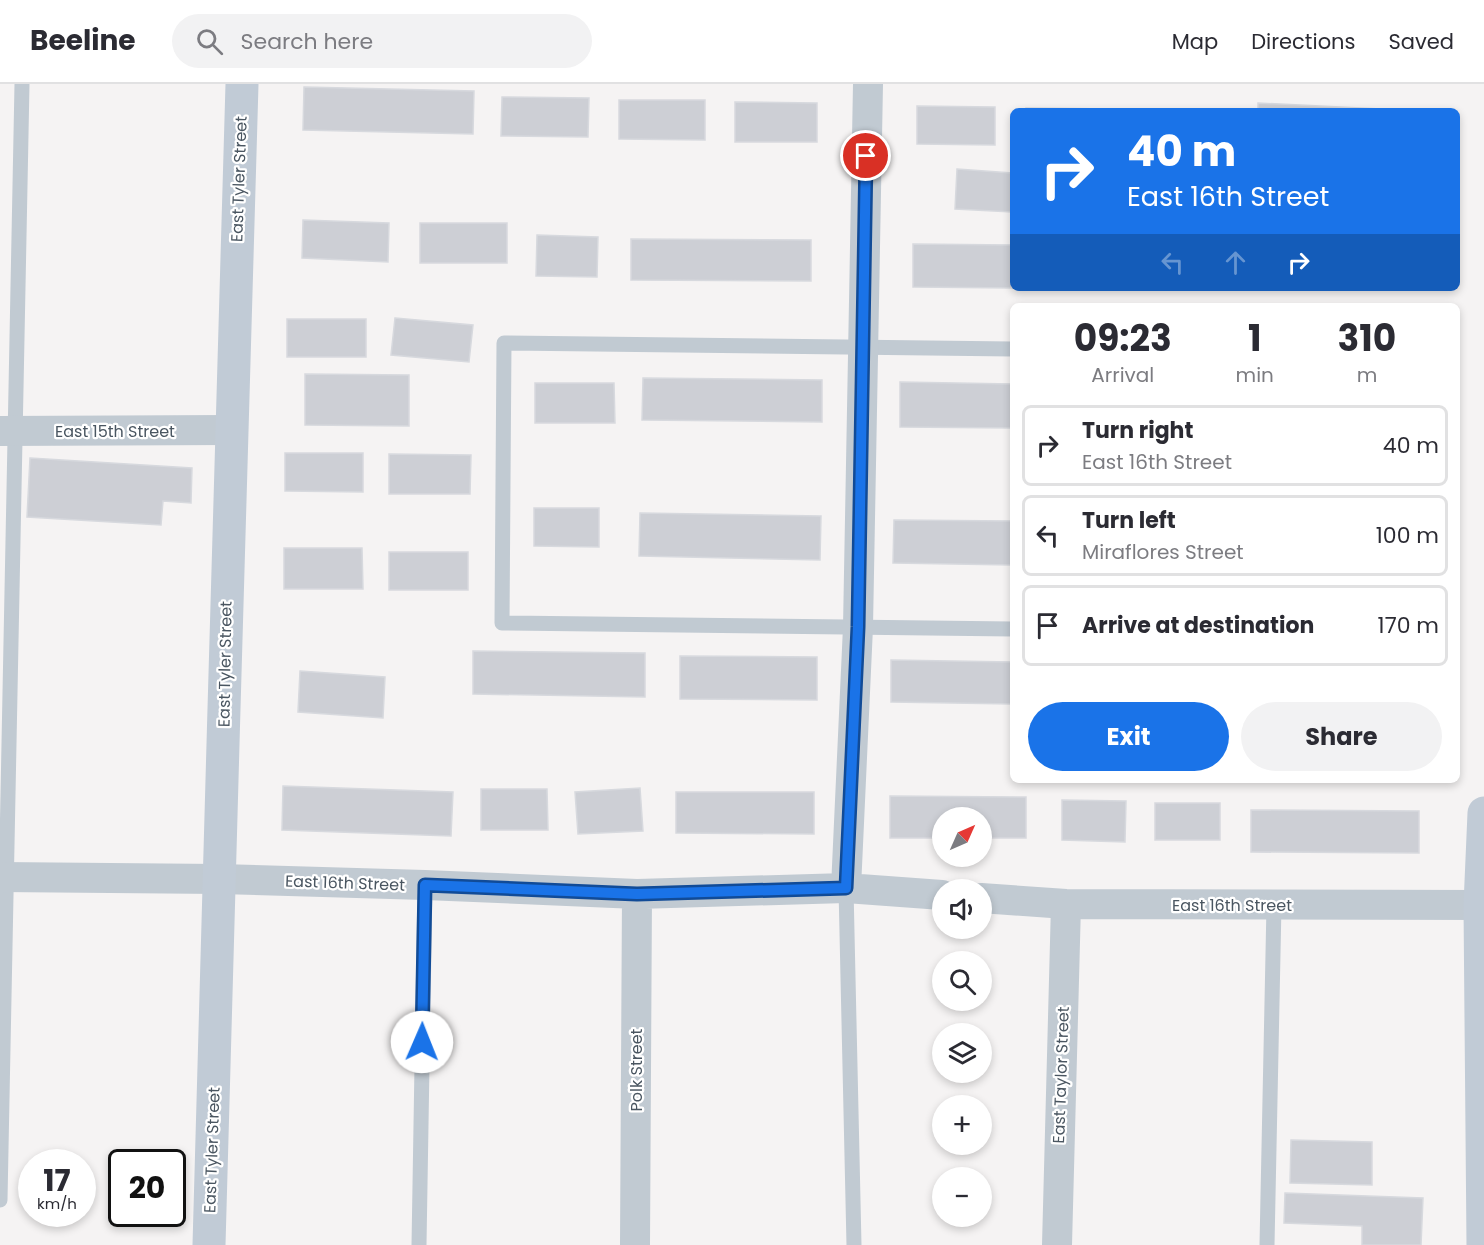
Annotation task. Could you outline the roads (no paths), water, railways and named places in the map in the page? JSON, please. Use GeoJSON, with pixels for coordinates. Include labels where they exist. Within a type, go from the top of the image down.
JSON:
{"type":"FeatureCollection","features":[{"type":"Feature","properties":{"kind":"street","name":"East Tyler Street"},"geometry":{"type":"LineString","coordinates":[[209,1245],[230,430],[242,84]]}},
{"type":"Feature","properties":{"kind":"street"},"geometry":{"type":"LineString","coordinates":[[846,888],[858,627],[868,84]]}},
{"type":"Feature","properties":{"kind":"street","name":"East 15th Street"},"geometry":{"type":"LineString","coordinates":[[8,431],[230,430]]}},
{"type":"Feature","properties":{"kind":"street"},"geometry":{"type":"LineString","coordinates":[[1483,1245],[1484,813]]}},
{"type":"Feature","properties":{"kind":"street","name":"East 16th Street"},"geometry":{"type":"LineString","coordinates":[[4,877],[220,879],[637,894],[846,888],[932,894]]}},
{"type":"Feature","properties":{"kind":"street","name":"Polk Street"},"geometry":{"type":"LineString","coordinates":[[635,1245],[637,894]]}},
{"type":"Feature","properties":{"kind":"street","name":"East 16th Street"},"geometry":{"type":"LineString","coordinates":[[992,899],[1066,904],[1482,905]]}},
{"type":"Feature","properties":{"kind":"street","name":"East Taylor Street"},"geometry":{"type":"LineString","coordinates":[[1057,1245],[1066,904]]}},
{"type":"Feature","properties":{"kind":"lane"},"geometry":{"type":"LineString","coordinates":[[0,1200],[8,431],[22,84]]}},
{"type":"Feature","properties":{"kind":"lane"},"geometry":{"type":"LineString","coordinates":[[1010,349],[504,343],[502,623],[1010,629]]}},
{"type":"Feature","properties":{"kind":"lane"},"geometry":{"type":"LineString","coordinates":[[419,1245],[425,885]]}},
{"type":"Feature","properties":{"kind":"lane"},"geometry":{"type":"LineString","coordinates":[[846,888],[854,1245]]}},
{"type":"Feature","properties":{"kind":"lane"},"geometry":{"type":"LineString","coordinates":[[1267,1245],[1274,905]]}}]}
